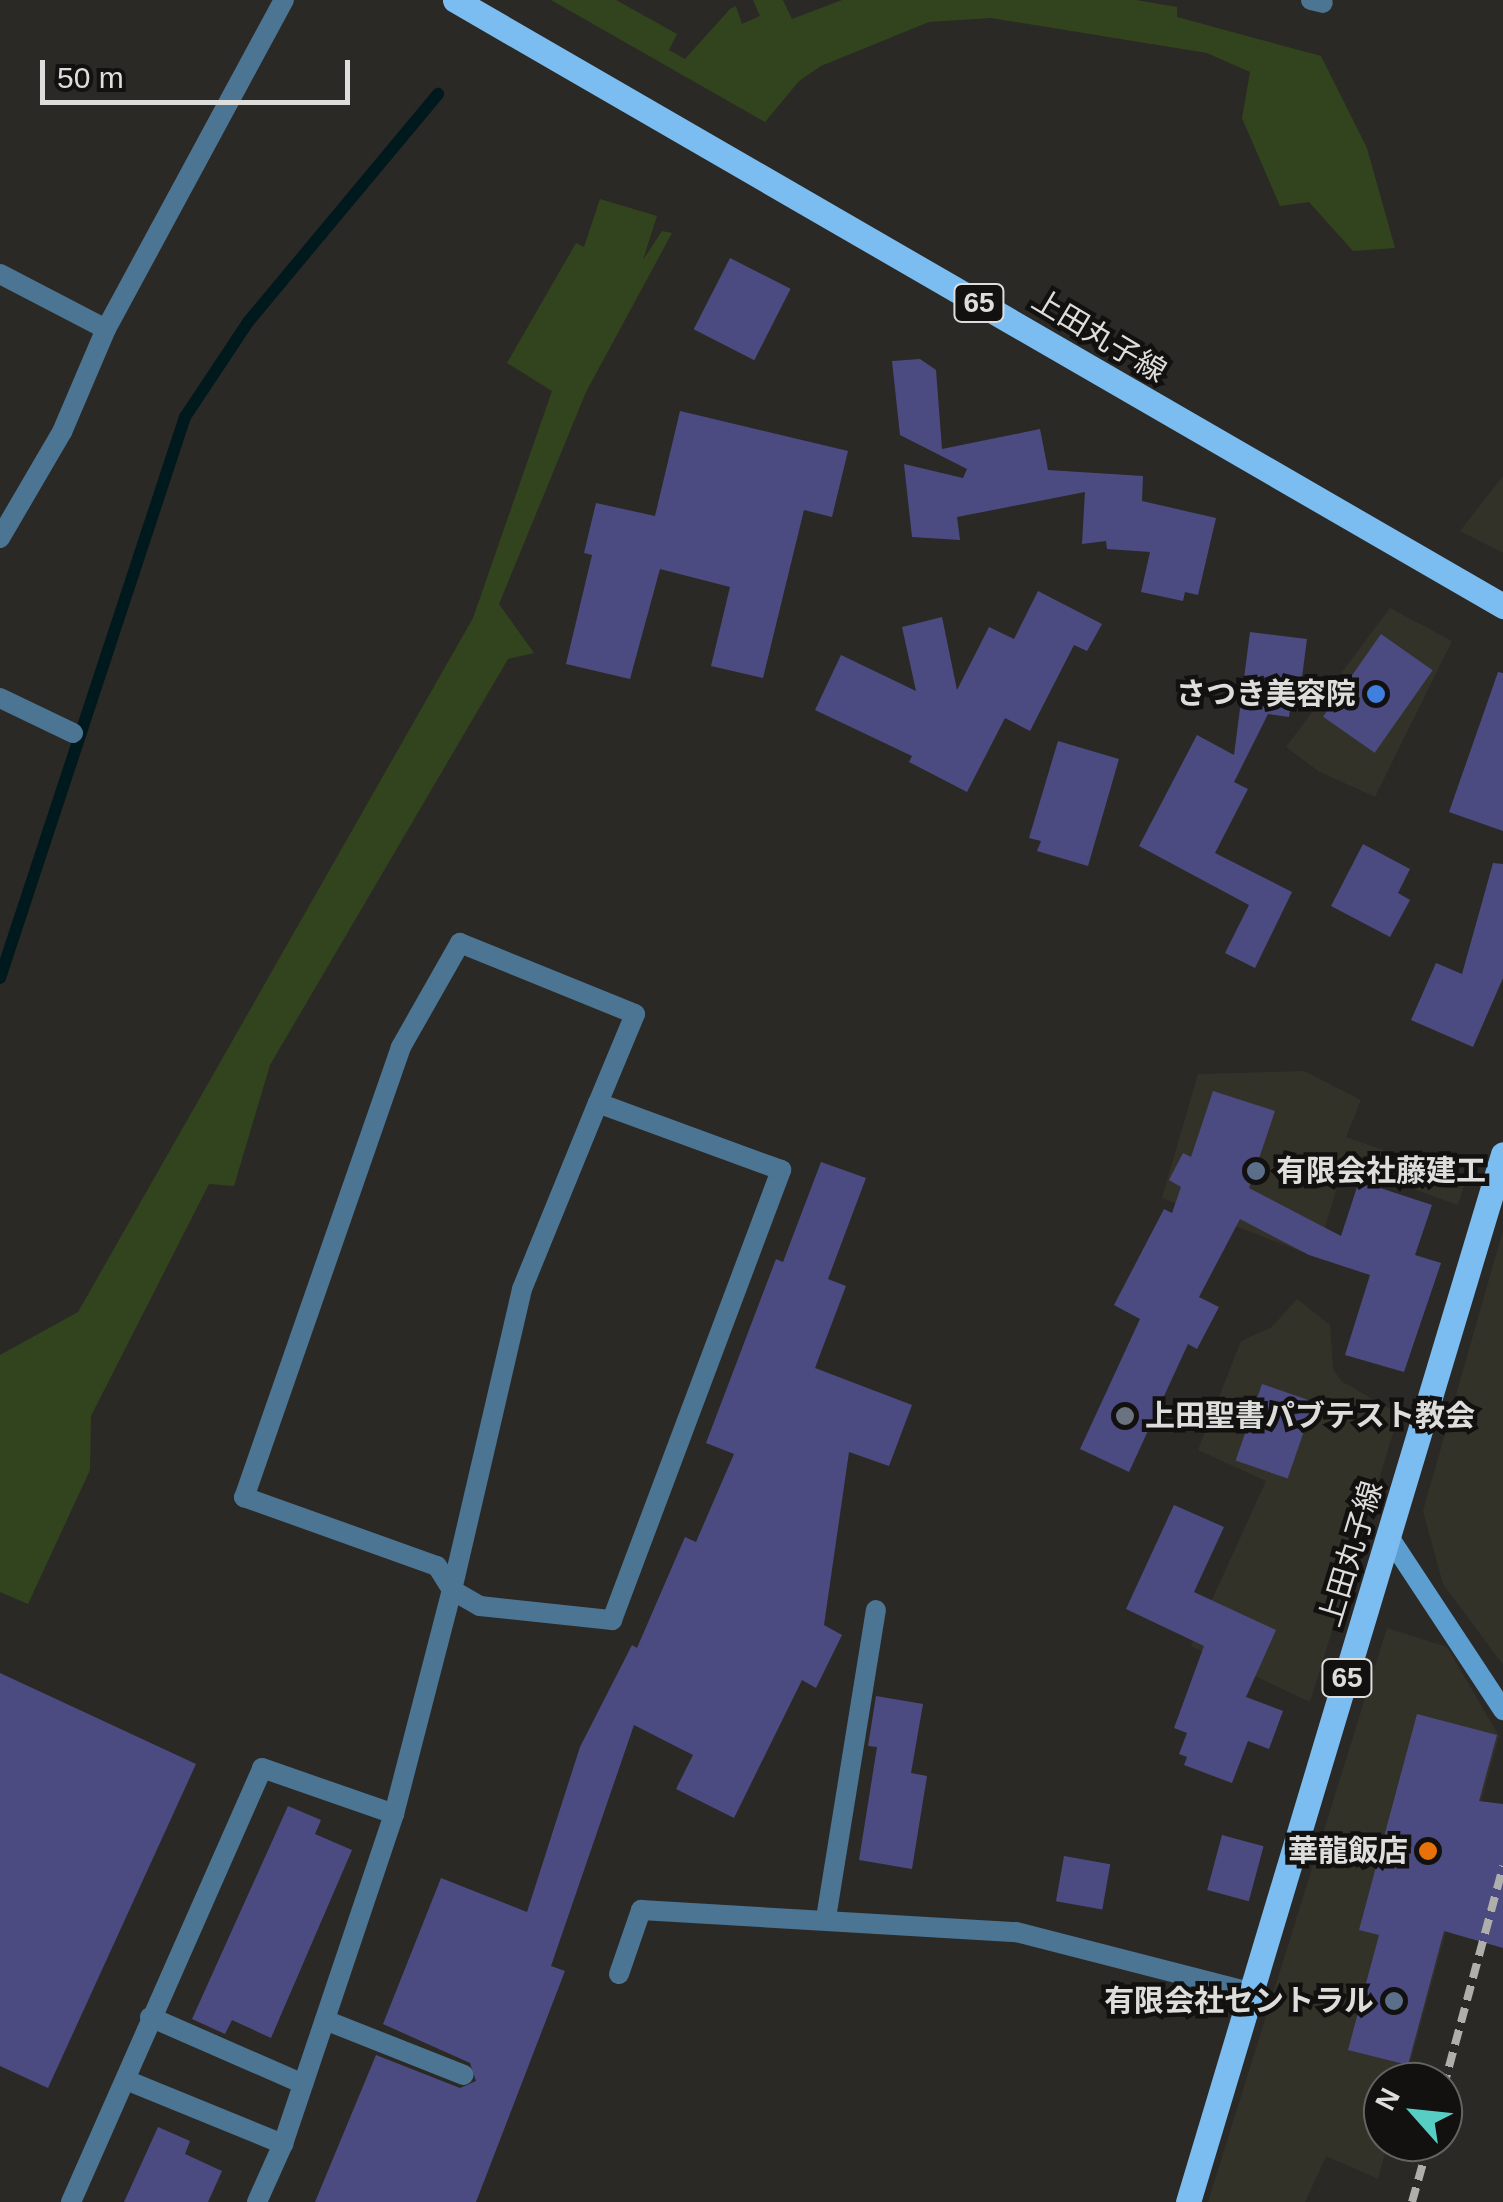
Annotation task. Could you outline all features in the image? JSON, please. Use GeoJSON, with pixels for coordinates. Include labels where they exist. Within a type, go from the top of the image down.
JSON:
{"type":"FeatureCollection","features":[{"type":"Feature","properties":{"kind":"main road","name":"上田丸子線"},"geometry":{"type":"LineString","coordinates":[[455,0],[1503,606]]}},
{"type":"Feature","properties":{"kind":"main road","name":"上田丸子線"},"geometry":{"type":"LineString","coordinates":[[1188,2202],[1391,1540],[1503,1154]]}},
{"type":"Feature","properties":{"kind":"street"},"geometry":{"type":"LineString","coordinates":[[0,538],[62,432],[106,329],[284,0]]}},
{"type":"Feature","properties":{"kind":"street"},"geometry":{"type":"LineString","coordinates":[[0,274],[106,329]]}},
{"type":"Feature","properties":{"kind":"street"},"geometry":{"type":"LineString","coordinates":[[0,698],[73,734]]}},
{"type":"Feature","properties":{"kind":"street"},"geometry":{"type":"LineString","coordinates":[[257,2202],[283,2144],[394,1814],[452,1590],[522,1289],[598,1103],[635,1014],[460,943],[401,1047],[244,1497],[437,1566],[452,1590],[480,1606],[612,1620],[781,1170],[598,1103]]}},
{"type":"Feature","properties":{"kind":"street"},"geometry":{"type":"LineString","coordinates":[[1391,1540],[1503,1710]]}},
{"type":"Feature","properties":{"kind":"street"},"geometry":{"type":"LineString","coordinates":[[826,1918],[876,1610]]}},
{"type":"Feature","properties":{"kind":"street"},"geometry":{"type":"LineString","coordinates":[[71,2202],[262,1768],[394,1814]]}},
{"type":"Feature","properties":{"kind":"street"},"geometry":{"type":"LineString","coordinates":[[619,1974],[641,1910],[1016,1932],[1250,1992]]}},
{"type":"Feature","properties":{"kind":"street"},"geometry":{"type":"LineString","coordinates":[[150,2017],[303,2084]]}},
{"type":"Feature","properties":{"kind":"street"},"geometry":{"type":"LineString","coordinates":[[325,2020],[464,2075]]}},
{"type":"Feature","properties":{"kind":"street"},"geometry":{"type":"LineString","coordinates":[[126,2080],[283,2144]]}},
{"type":"Feature","properties":{"kind":"shaded area"},"geometry":{"type":"Polygon","coordinates":[[[1503,476],[1503,553],[1460,531],[1503,476]]]}},
{"type":"Feature","properties":{"kind":"shaded area","name":"さつき美容院"},"geometry":{"type":"Polygon","coordinates":[[[1390,608],[1452,641],[1375,797],[1318,771],[1286,747],[1390,608]]]}},
{"type":"Feature","properties":{"kind":"shaded area","name":"有限会社藤建工"},"geometry":{"type":"Polygon","coordinates":[[[1304,1071],[1361,1100],[1346,1137],[1466,1179],[1458,1205],[1344,1164],[1316,1257],[1162,1198],[1198,1074],[1304,1071]]]}},
{"type":"Feature","properties":{"kind":"shaded area"},"geometry":{"type":"Polygon","coordinates":[[[1503,1230],[1503,1665],[1443,1584],[1423,1511],[1503,1230]]]}},
{"type":"Feature","properties":{"kind":"shaded area"},"geometry":{"type":"Polygon","coordinates":[[[1297,1299],[1330,1325],[1333,1369],[1341,1381],[1399,1414],[1310,1702],[1191,1646],[1266,1481],[1198,1450],[1241,1341],[1272,1327],[1297,1299]]]}},
{"type":"Feature","properties":{"kind":"shaded area"},"geometry":{"type":"Polygon","coordinates":[[[1387,1628],[1447,1647],[1499,1736],[1410,2062],[1363,2062],[1363,2162],[1383,2162],[1378,2179],[1326,2156],[1305,2202],[1208,2202],[1387,1628]]]}},
{"type":"Feature","properties":{"kind":"green space"},"geometry":{"type":"Polygon","coordinates":[[[551,0],[616,0],[677,34],[669,50],[685,59],[730,9],[736,6],[742,24],[760,16],[753,0],[783,0],[792,19],[842,0],[1136,0],[1177,7],[1177,17],[1321,56],[1367,148],[1395,248],[1353,251],[1309,202],[1280,206],[1242,118],[1250,72],[1207,53],[991,18],[929,22],[821,66],[799,81],[765,122],[551,0]]]}},
{"type":"Feature","properties":{"kind":"green space"},"geometry":{"type":"Polygon","coordinates":[[[600,199],[657,216],[643,260],[662,231],[672,233],[586,392],[499,604],[534,653],[508,659],[270,1065],[234,1186],[209,1184],[91,1416],[90,1470],[28,1604],[0,1592],[0,1355],[78,1312],[473,618],[552,391],[507,363],[576,243],[584,247],[600,199]]]}},
{"type":"Feature","properties":{"kind":"building"},"geometry":{"type":"Polygon","coordinates":[[[730,258],[791,289],[754,360],[694,329],[730,258]]]}},
{"type":"Feature","properties":{"kind":"building"},"geometry":{"type":"Polygon","coordinates":[[[920,359],[936,370],[942,449],[1040,429],[1048,470],[1143,476],[1142,501],[1216,518],[1198,595],[1185,592],[1183,601],[1141,592],[1150,552],[1107,549],[1106,541],[1082,544],[1085,492],[957,517],[960,540],[912,537],[904,464],[963,478],[967,469],[900,435],[892,361],[920,359]]]}},
{"type":"Feature","properties":{"kind":"building"},"geometry":{"type":"Polygon","coordinates":[[[680,411],[848,451],[832,517],[804,510],[763,678],[711,666],[730,587],[660,569],[630,679],[566,664],[592,555],[584,553],[596,503],[655,516],[680,411]]]}},
{"type":"Feature","properties":{"kind":"building"},"geometry":{"type":"Polygon","coordinates":[[[1038,591],[1102,624],[1087,651],[1074,645],[1030,731],[1005,718],[967,792],[909,762],[912,756],[815,710],[841,655],[916,691],[902,627],[942,617],[957,690],[989,627],[1014,639],[1038,591]]]}},
{"type":"Feature","properties":{"kind":"building"},"geometry":{"type":"Polygon","coordinates":[[[1250,632],[1307,639],[1299,700],[1292,695],[1289,717],[1268,714],[1234,782],[1248,789],[1215,853],[1292,892],[1255,968],[1225,953],[1249,905],[1139,846],[1197,735],[1234,755],[1250,632]]]}},
{"type":"Feature","properties":{"kind":"building"},"geometry":{"type":"Polygon","coordinates":[[[1381,634],[1433,670],[1375,753],[1323,717],[1381,634]]]}},
{"type":"Feature","properties":{"kind":"building"},"geometry":{"type":"Polygon","coordinates":[[[1498,672],[1503,673],[1503,831],[1449,812],[1498,672]]]}},
{"type":"Feature","properties":{"kind":"building"},"geometry":{"type":"Polygon","coordinates":[[[1058,741],[1119,759],[1088,866],[1037,851],[1041,841],[1029,838],[1058,741]]]}},
{"type":"Feature","properties":{"kind":"building"},"geometry":{"type":"Polygon","coordinates":[[[1363,844],[1410,869],[1398,893],[1410,900],[1390,937],[1331,906],[1363,844]]]}},
{"type":"Feature","properties":{"kind":"building"},"geometry":{"type":"Polygon","coordinates":[[[1493,863],[1503,864],[1503,978],[1473,1047],[1411,1020],[1436,963],[1462,974],[1493,863]]]}},
{"type":"Feature","properties":{"kind":"building"},"geometry":{"type":"Polygon","coordinates":[[[1213,1091],[1275,1111],[1249,1188],[1341,1236],[1359,1181],[1432,1205],[1415,1255],[1441,1263],[1404,1372],[1345,1355],[1370,1275],[1309,1255],[1240,1219],[1199,1297],[1219,1307],[1197,1349],[1188,1344],[1129,1472],[1080,1449],[1140,1319],[1114,1305],[1164,1209],[1172,1213],[1181,1187],[1169,1180],[1183,1153],[1191,1157],[1213,1091]]]}},
{"type":"Feature","properties":{"kind":"building"},"geometry":{"type":"Polygon","coordinates":[[[821,1162],[866,1178],[828,1279],[846,1286],[815,1368],[912,1405],[889,1466],[849,1452],[824,1625],[842,1635],[816,1688],[802,1680],[734,1818],[676,1789],[693,1755],[634,1725],[551,1966],[565,1971],[476,2202],[315,2202],[376,2055],[460,2088],[476,2081],[470,2063],[383,2024],[441,1878],[527,1912],[580,1747],[632,1645],[637,1648],[685,1537],[696,1542],[734,1454],[706,1443],[776,1259],[783,1262],[821,1162]]]}},
{"type":"Feature","properties":{"kind":"building"},"geometry":{"type":"Polygon","coordinates":[[[1262,1384],[1314,1402],[1288,1478],[1236,1461],[1262,1384]]]}},
{"type":"Feature","properties":{"kind":"building"},"geometry":{"type":"Polygon","coordinates":[[[1174,1505],[1224,1527],[1194,1592],[1276,1630],[1246,1697],[1283,1711],[1269,1749],[1248,1741],[1232,1783],[1184,1765],[1187,1757],[1179,1754],[1187,1733],[1174,1728],[1204,1646],[1126,1609],[1174,1505]]]}},
{"type":"Feature","properties":{"kind":"building"},"geometry":{"type":"Polygon","coordinates":[[[0,1673],[196,1764],[48,2088],[0,2066],[0,1673]]]}},
{"type":"Feature","properties":{"kind":"building"},"geometry":{"type":"Polygon","coordinates":[[[876,1696],[923,1704],[911,1773],[927,1776],[912,1869],[859,1860],[877,1747],[868,1746],[876,1696]]]}},
{"type":"Feature","properties":{"kind":"building"},"geometry":{"type":"Polygon","coordinates":[[[1417,1714],[1497,1735],[1479,1801],[1503,1804],[1503,1948],[1444,1931],[1409,2062],[1348,2050],[1379,1935],[1359,1930],[1417,1714]]]}},
{"type":"Feature","properties":{"kind":"building"},"geometry":{"type":"Polygon","coordinates":[[[288,1806],[321,1820],[315,1834],[352,1850],[271,2038],[232,2020],[225,2034],[192,2019],[288,1806]]]}},
{"type":"Feature","properties":{"kind":"building"},"geometry":{"type":"Polygon","coordinates":[[[1222,1835],[1264,1846],[1249,1901],[1207,1890],[1222,1835]]]}},
{"type":"Feature","properties":{"kind":"building"},"geometry":{"type":"Polygon","coordinates":[[[1064,1856],[1110,1864],[1102,1909],[1056,1901],[1064,1856]]]}},
{"type":"Feature","properties":{"kind":"building"},"geometry":{"type":"Polygon","coordinates":[[[158,2127],[190,2141],[185,2154],[222,2171],[208,2202],[124,2202],[158,2127]]]}},
{"type":"Feature","properties":{"kind":"waterway"},"geometry":{"type":"LineString","coordinates":[[0,978],[185,417],[248,322],[438,94]]}},
{"type":"Feature","properties":{"kind":"railway"},"geometry":{"type":"LineString","coordinates":[[1450,2062],[1503,1866]]}},
{"type":"Feature","properties":{"kind":"railway"},"geometry":{"type":"LineString","coordinates":[[1412,2202],[1423,2162]]}},
{"type":"Feature","properties":{"kind":"place","name":"さつき美容院"},"geometry":{"type":"Point","coordinates":[1376,694]}},
{"type":"Feature","properties":{"kind":"place","name":"有限会社藤建工"},"geometry":{"type":"Point","coordinates":[1256,1171]}},
{"type":"Feature","properties":{"kind":"place","name":"上田聖書パブテスト教会"},"geometry":{"type":"Point","coordinates":[1125,1416]}},
{"type":"Feature","properties":{"kind":"place","name":"華龍飯店"},"geometry":{"type":"Point","coordinates":[1428,1851]}},
{"type":"Feature","properties":{"kind":"place","name":"有限会社セントラル"},"geometry":{"type":"Point","coordinates":[1394,2001]}}]}
